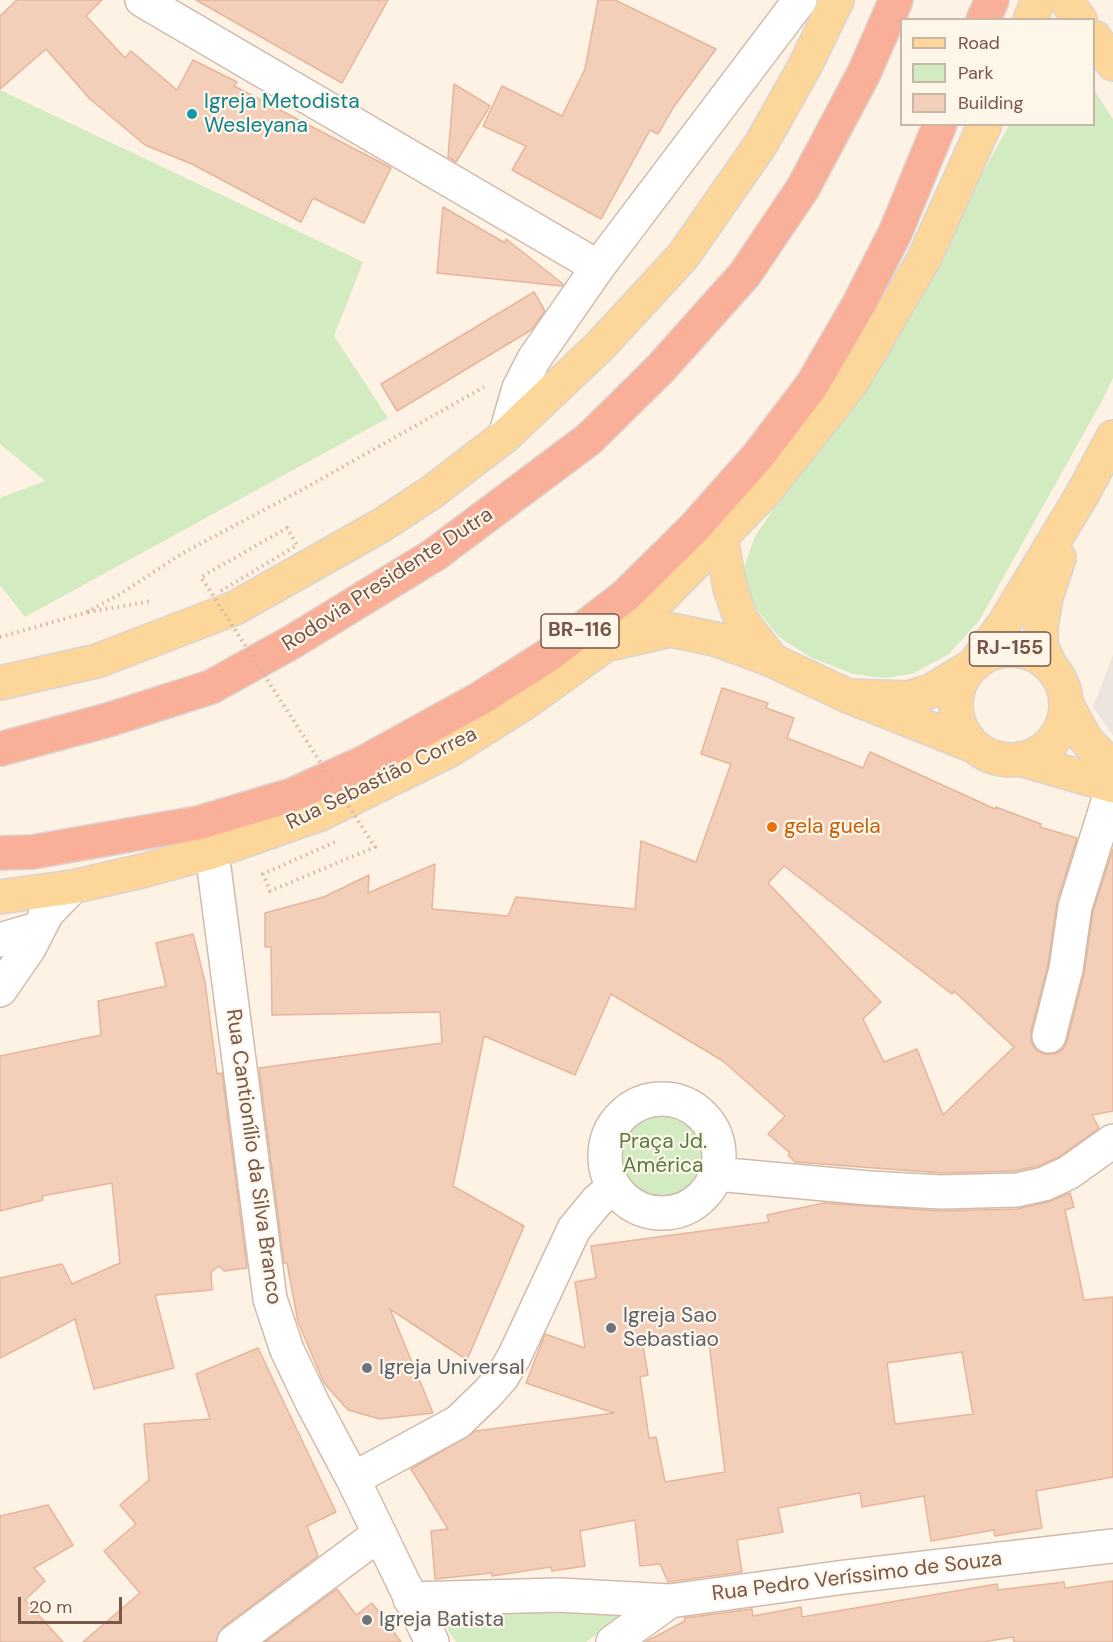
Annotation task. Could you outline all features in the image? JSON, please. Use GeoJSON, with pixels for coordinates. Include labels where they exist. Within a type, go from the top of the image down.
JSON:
{"type":"FeatureCollection","features":[{"type":"Feature","properties":{"kind":"highway","name":"Rodovia Presidente Dutra"},"geometry":{"type":"LineString","coordinates":[[0,749],[108,720],[211,687],[291,642],[434,555],[589,439],[661,368],[745,274],[803,188],[864,73],[896,0]]}},
{"type":"Feature","properties":{"kind":"highway"},"geometry":{"type":"LineString","coordinates":[[985,18],[992,0]]}},
{"type":"Feature","properties":{"kind":"highway","name":"BR-116"},"geometry":{"type":"LineString","coordinates":[[0,853],[32,852],[198,822],[292,795],[363,763],[481,698],[550,654],[625,596],[695,527],[759,456],[812,386],[896,231],[939,126]]}},
{"type":"Feature","properties":{"kind":"main road"},"geometry":{"type":"LineString","coordinates":[[0,683],[97,661],[235,608],[382,525],[432,492],[505,436],[600,346],[684,256],[761,144],[805,66],[837,0]]}},
{"type":"Feature","properties":{"kind":"main road"},"geometry":{"type":"LineString","coordinates":[[1031,18],[1038,0]]}},
{"type":"Feature","properties":{"kind":"main road"},"geometry":{"type":"LineString","coordinates":[[1066,0],[1079,18]]}},
{"type":"Feature","properties":{"kind":"main road"},"geometry":{"type":"LineString","coordinates":[[1095,38],[1113,64]]}},
{"type":"Feature","properties":{"kind":"main road","name":"Rua Sebastião Correa"},"geometry":{"type":"LineString","coordinates":[[0,897],[72,887],[212,852],[320,814],[450,750],[526,702],[604,646],[661,598],[764,493],[852,382],[924,260],[984,126]]}},
{"type":"Feature","properties":{"kind":"main road"},"geometry":{"type":"LineString","coordinates":[[974,664],[1004,624],[1082,495],[1113,437]]}},
{"type":"Feature","properties":{"kind":"main road"},"geometry":{"type":"LineString","coordinates":[[1048,663],[1043,655],[1041,638],[1046,597],[1082,495]]}},
{"type":"Feature","properties":{"kind":"main road"},"geometry":{"type":"LineString","coordinates":[[721,538],[730,588],[741,620],[758,645],[774,662]]}},
{"type":"Feature","properties":{"kind":"main road","name":"RJ-155"},"geometry":{"type":"LineString","coordinates":[[604,646],[654,632],[671,630],[715,639],[774,662],[848,696],[974,746],[999,759],[1020,759],[1113,786]]}},
{"type":"Feature","properties":{"kind":"main road","name":"RJ-155"},"geometry":{"type":"LineString","coordinates":[[848,696],[909,698],[931,691],[991,653],[1013,649],[1035,655],[1048,663],[1062,682],[1067,705],[1086,740],[1113,768]]}},
{"type":"Feature","properties":{"kind":"main road","name":"RJ-155"},"geometry":{"type":"LineString","coordinates":[[974,664],[961,682],[956,702],[959,722],[965,735],[974,746]]}},
{"type":"Feature","properties":{"kind":"main road"},"geometry":{"type":"LineString","coordinates":[[1020,759],[1042,751],[1054,741],[1062,727],[1067,705]]}},
{"type":"Feature","properties":{"kind":"street"},"geometry":{"type":"LineString","coordinates":[[142,0],[598,267]]}},
{"type":"Feature","properties":{"kind":"street"},"geometry":{"type":"LineString","coordinates":[[505,436],[519,388],[534,359],[598,267],[800,0]]}},
{"type":"Feature","properties":{"kind":"street"},"geometry":{"type":"LineString","coordinates":[[1049,1036],[1066,969],[1075,907],[1113,786]]}},
{"type":"Feature","properties":{"kind":"street","name":"Rua Cantionílio da Silva Branco"},"geometry":{"type":"LineString","coordinates":[[212,852],[270,1299],[287,1350],[432,1642]]}},
{"type":"Feature","properties":{"kind":"street"},"geometry":{"type":"LineString","coordinates":[[0,990],[29,948],[47,913],[72,887]]}},
{"type":"Feature","properties":{"kind":"street"},"geometry":{"type":"LineString","coordinates":[[0,940],[37,929]]}},
{"type":"Feature","properties":{"kind":"street"},"geometry":{"type":"LineString","coordinates":[[663,1098],[692,1107],[713,1129],[718,1144],[716,1174],[708,1191],[694,1202],[678,1210],[660,1213],[642,1209],[626,1201],[614,1187],[605,1159],[606,1143],[621,1116],[633,1107],[663,1098]]}},
{"type":"Feature","properties":{"kind":"street"},"geometry":{"type":"LineString","coordinates":[[716,1174],[941,1192],[1017,1190],[1044,1184],[1068,1173],[1113,1141]]}},
{"type":"Feature","properties":{"kind":"street"},"geometry":{"type":"LineString","coordinates":[[352,1479],[458,1422],[488,1393],[502,1377],[514,1357],[574,1229],[597,1201],[614,1187]]}},
{"type":"Feature","properties":{"kind":"street"},"geometry":{"type":"LineString","coordinates":[[234,1642],[378,1535]]}},
{"type":"Feature","properties":{"kind":"street","name":"Rua Pedro Veríssimo de Souza"},"geometry":{"type":"LineString","coordinates":[[613,1642],[670,1601],[845,1577],[1113,1546]]}},
{"type":"Feature","properties":{"kind":"street"},"geometry":{"type":"LineString","coordinates":[[410,1599],[559,1595],[670,1601]]}},
{"type":"Feature","properties":{"kind":"path"},"geometry":{"type":"LineString","coordinates":[[0,638],[85,613],[112,599],[183,554],[307,488],[488,385]]}},
{"type":"Feature","properties":{"kind":"path"},"geometry":{"type":"LineString","coordinates":[[221,591],[297,545],[287,528],[201,577],[375,847],[270,891],[263,874],[335,842]]}},
{"type":"Feature","properties":{"kind":"shaded area"},"geometry":{"type":"Polygon","coordinates":[[[1113,655],[1113,736],[1093,707],[1113,655]]]}},
{"type":"Feature","properties":{"kind":"green space"},"geometry":{"type":"Polygon","coordinates":[[[0,90],[363,262],[334,336],[388,418],[25,617],[0,585],[0,498],[45,481],[0,444],[0,90]]]}},
{"type":"Feature","properties":{"kind":"green space"},"geometry":{"type":"Polygon","coordinates":[[[1095,92],[1113,119],[1113,378],[979,621],[949,654],[912,674],[884,678],[853,674],[810,657],[779,637],[751,603],[744,578],[745,565],[755,536],[804,465],[943,244],[1008,126],[1095,126],[1095,92]]]}},
{"type":"Feature","properties":{"kind":"green space","name":"Praça Jd. América"},"geometry":{"type":"Polygon","coordinates":[[[663,1103],[682,1107],[699,1118],[710,1135],[714,1154],[710,1173],[699,1190],[682,1201],[663,1205],[644,1201],[627,1190],[616,1173],[612,1154],[616,1135],[627,1118],[644,1107],[663,1103]]]}},
{"type":"Feature","properties":{"kind":"green space"},"geometry":{"type":"Polygon","coordinates":[[[461,1608],[627,1612],[586,1642],[456,1642],[436,1611],[461,1608]]]}},
{"type":"Feature","properties":{"kind":"building"},"geometry":{"type":"Polygon","coordinates":[[[17,0],[102,0],[86,16],[125,58],[131,51],[177,90],[193,60],[237,82],[234,86],[391,168],[364,223],[313,198],[301,222],[192,164],[145,145],[90,99],[46,49],[0,89],[0,16],[17,0]]]}},
{"type":"Feature","properties":{"kind":"building"},"geometry":{"type":"Polygon","coordinates":[[[196,0],[388,0],[342,83],[196,0]]]}},
{"type":"Feature","properties":{"kind":"building"},"geometry":{"type":"Polygon","coordinates":[[[598,0],[615,0],[716,49],[673,108],[658,134],[650,130],[601,219],[512,170],[526,146],[483,126],[502,86],[562,116],[585,69],[598,0]]]}},
{"type":"Feature","properties":{"kind":"building"},"geometry":{"type":"Polygon","coordinates":[[[454,84],[490,106],[456,162],[448,157],[454,84]]]}},
{"type":"Feature","properties":{"kind":"building"},"geometry":{"type":"Polygon","coordinates":[[[443,207],[505,243],[506,239],[563,284],[562,286],[437,273],[443,207]]]}},
{"type":"Feature","properties":{"kind":"building"},"geometry":{"type":"Polygon","coordinates":[[[534,292],[545,311],[531,330],[397,411],[381,384],[534,292]]]}},
{"type":"Feature","properties":{"kind":"building"},"geometry":{"type":"Polygon","coordinates":[[[722,688],[768,703],[766,708],[794,718],[787,738],[863,768],[870,752],[995,809],[996,807],[1041,824],[1040,827],[1077,838],[1057,902],[1048,965],[1031,1031],[1031,1042],[1036,1050],[1044,1054],[1055,1054],[1063,1049],[1067,1041],[1084,974],[1093,911],[1113,849],[1113,1111],[1092,1115],[1099,1128],[1059,1157],[1038,1166],[1015,1171],[941,1173],[795,1162],[788,1155],[790,1153],[768,1134],[785,1116],[723,1061],[611,994],[575,1075],[484,1036],[453,1186],[524,1226],[467,1360],[390,1309],[433,1413],[380,1419],[348,1410],[324,1383],[298,1322],[287,1263],[284,1263],[259,1068],[442,1043],[440,1012],[272,1015],[271,947],[265,947],[265,913],[324,897],[369,875],[368,893],[435,864],[432,909],[508,916],[516,897],[635,909],[641,841],[696,862],[731,764],[701,754],[722,688]],[[784,866],[768,883],[881,1002],[863,1019],[884,1062],[917,1049],[943,1115],[1014,1047],[954,991],[952,994],[784,866]]]}},
{"type":"Feature","properties":{"kind":"building"},"geometry":{"type":"Polygon","coordinates":[[[193,934],[205,982],[217,1074],[222,1073],[247,1268],[224,1271],[219,1266],[211,1272],[212,1290],[155,1295],[174,1368],[94,1389],[75,1319],[0,1358],[0,1278],[62,1264],[72,1284],[120,1263],[112,1183],[42,1196],[43,1200],[0,1211],[0,1056],[101,1035],[98,1001],[166,986],[156,943],[193,934]]]}},
{"type":"Feature","properties":{"kind":"building"},"geometry":{"type":"Polygon","coordinates":[[[1070,1193],[1074,1207],[1065,1210],[1084,1300],[1113,1297],[1113,1477],[1036,1491],[1042,1528],[995,1536],[994,1530],[931,1541],[924,1496],[862,1507],[860,1493],[778,1508],[783,1532],[737,1540],[742,1572],[668,1582],[660,1564],[640,1566],[635,1520],[580,1531],[585,1566],[552,1571],[551,1567],[492,1576],[492,1573],[435,1579],[431,1531],[448,1529],[411,1469],[476,1431],[614,1413],[526,1383],[545,1334],[585,1348],[575,1282],[596,1278],[591,1246],[769,1222],[767,1215],[824,1203],[940,1211],[1017,1209],[1048,1202],[1070,1193]],[[708,1335],[643,1346],[648,1375],[640,1377],[649,1438],[656,1437],[665,1482],[725,1472],[708,1335]],[[962,1352],[887,1363],[895,1424],[973,1414],[962,1352]]]}},
{"type":"Feature","properties":{"kind":"building"},"geometry":{"type":"Polygon","coordinates":[[[258,1348],[336,1512],[307,1526],[318,1556],[223,1627],[216,1642],[83,1642],[140,1593],[104,1551],[136,1524],[120,1505],[149,1480],[144,1424],[210,1419],[196,1374],[258,1348]]]}},
{"type":"Feature","properties":{"kind":"building"},"geometry":{"type":"Polygon","coordinates":[[[48,1505],[73,1545],[34,1568],[45,1581],[25,1600],[63,1642],[0,1642],[0,1516],[48,1505]]]}},
{"type":"Feature","properties":{"kind":"building"},"geometry":{"type":"Polygon","coordinates":[[[1113,1581],[1113,1642],[1014,1642],[1013,1637],[983,1642],[645,1642],[685,1621],[684,1618],[752,1609],[753,1616],[801,1607],[802,1617],[997,1584],[998,1590],[1064,1582],[1065,1588],[1113,1581]]]}},
{"type":"Feature","properties":{"kind":"building"},"geometry":{"type":"Polygon","coordinates":[[[337,1589],[356,1615],[372,1603],[401,1642],[265,1642],[337,1589]]]}},
{"type":"Feature","properties":{"kind":"place","name":"Igreja Metodista Wesleyana"},"geometry":{"type":"Point","coordinates":[192,114]}},
{"type":"Feature","properties":{"kind":"place","name":"gela guela"},"geometry":{"type":"Point","coordinates":[772,827]}},
{"type":"Feature","properties":{"kind":"place","name":"Igreja Sao Sebastiao"},"geometry":{"type":"Point","coordinates":[611,1328]}},
{"type":"Feature","properties":{"kind":"place","name":"Igreja Universal"},"geometry":{"type":"Point","coordinates":[367,1368]}},
{"type":"Feature","properties":{"kind":"place","name":"Igreja Batista"},"geometry":{"type":"Point","coordinates":[367,1620]}}]}
